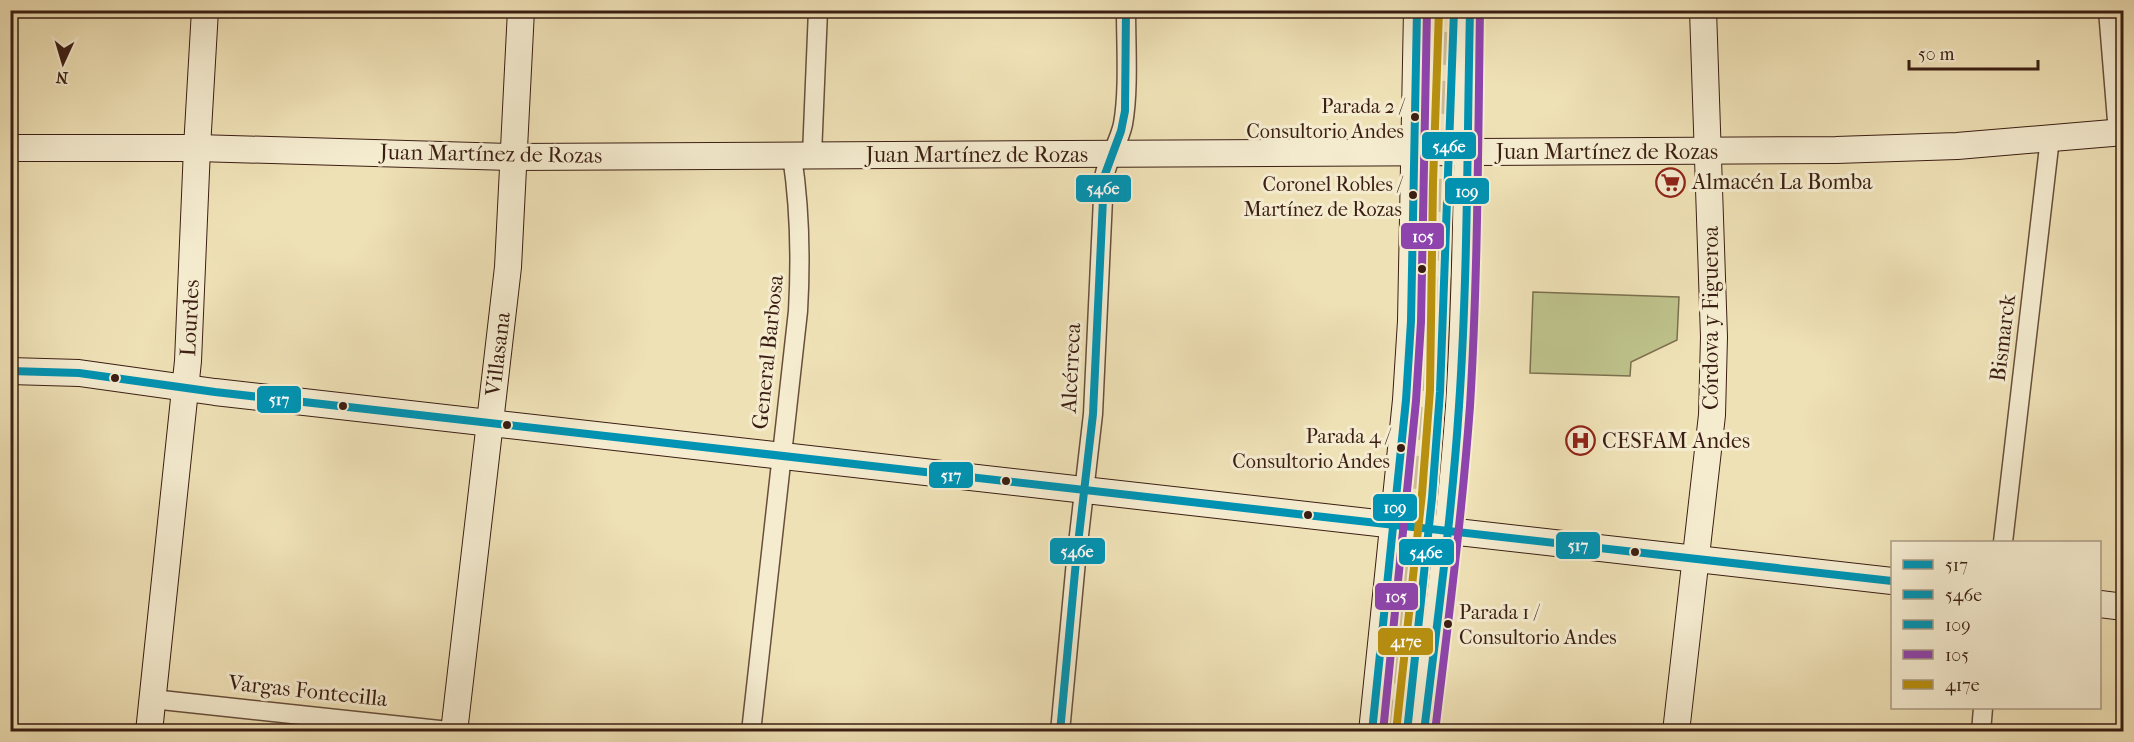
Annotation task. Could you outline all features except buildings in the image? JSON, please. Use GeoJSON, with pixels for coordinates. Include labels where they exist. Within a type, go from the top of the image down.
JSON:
{"type":"FeatureCollection","features":[{"type":"Feature","properties":{"kind":"street","name":"Lourdes"},"geometry":{"type":"LineString","coordinates":[[149,732],[186,389],[205,10]]}},
{"type":"Feature","properties":{"kind":"street","name":"Villasana"},"geometry":{"type":"LineString","coordinates":[[455,731],[508,267],[521,10]]}},
{"type":"Feature","properties":{"kind":"street","name":"General Barbosa"},"geometry":{"type":"LineString","coordinates":[[751,732],[801,271],[802,155],[818,10]]}},
{"type":"Feature","properties":{"kind":"street","name":"Alcérreca"},"geometry":{"type":"LineString","coordinates":[[1060,732],[1094,405],[1104,177],[1124,121],[1126,10]]}},
{"type":"Feature","properties":{"kind":"street"},"geometry":{"type":"LineString","coordinates":[[1372,732],[1395,525],[1411,321],[1417,10]]}},
{"type":"Feature","properties":{"kind":"street"},"geometry":{"type":"LineString","coordinates":[[1424,732],[1448,531],[1462,353],[1470,10]]}},
{"type":"Feature","properties":{"kind":"street","name":"Córdova y Figueroa"},"geometry":{"type":"LineString","coordinates":[[1676,732],[1711,424],[1714,363],[1703,10]]}},
{"type":"Feature","properties":{"kind":"street"},"geometry":{"type":"LineString","coordinates":[[2108,10],[2121,133]]}},
{"type":"Feature","properties":{"kind":"street","name":"Juan Martínez de Rozas"},"geometry":{"type":"LineString","coordinates":[[10,148],[197,148],[514,157],[1708,151],[1900,149],[2121,133]]}},
{"type":"Feature","properties":{"kind":"street","name":"Bismarck"},"geometry":{"type":"LineString","coordinates":[[2003,541],[2050,138]]}},
{"type":"Feature","properties":{"kind":"street"},"geometry":{"type":"LineString","coordinates":[[10,371],[79,374],[186,389],[1891,581]]}},
{"type":"Feature","properties":{"kind":"street"},"geometry":{"type":"LineString","coordinates":[[2101,604],[2124,607]]}},
{"type":"Feature","properties":{"kind":"street","name":"Vargas Fontecilla"},"geometry":{"type":"LineString","coordinates":[[153,699],[455,731]]}},
{"type":"Feature","properties":{"kind":"street"},"geometry":{"type":"LineString","coordinates":[[1981,732],[1983,709]]}},
{"type":"Feature","properties":{"kind":"green space"},"geometry":{"type":"Polygon","coordinates":[[[1533,292],[1679,297],[1677,340],[1631,362],[1630,376],[1530,373],[1533,292]]]}},
{"type":"Feature","properties":{"kind":"tunnel"},"geometry":{"type":"LineString","coordinates":[[1441,359],[1454,10]]}},
{"type":"Feature","properties":{"kind":"tunnel"},"geometry":{"type":"LineString","coordinates":[[1385,732],[1413,477],[1421,324]]}},
{"type":"Feature","properties":{"kind":"transit line","name":"546e"},"geometry":{"type":"LineString","coordinates":[[1060,732],[1093,414],[1104,177],[1121,131],[1125,111],[1126,10]]}},
{"type":"Feature","properties":{"kind":"transit line","name":"109"},"geometry":{"type":"LineString","coordinates":[[1372,732],[1406,400],[1411,321],[1417,10]]}},
{"type":"Feature","properties":{"kind":"transit line","name":"105"},"geometry":{"type":"LineString","coordinates":[[1383,732],[1416,401],[1421,322],[1427,10]]}},
{"type":"Feature","properties":{"kind":"transit line","name":"417e"},"geometry":{"type":"LineString","coordinates":[[1396,732],[1422,494],[1430,390],[1433,183],[1439,10]]}},
{"type":"Feature","properties":{"kind":"transit line","name":"546e"},"geometry":{"type":"LineString","coordinates":[[1407,732],[1432,498],[1440,392],[1454,10]]}},
{"type":"Feature","properties":{"kind":"transit line","name":"109"},"geometry":{"type":"LineString","coordinates":[[1424,732],[1448,528],[1459,406],[1466,258],[1470,10]]}},
{"type":"Feature","properties":{"kind":"transit line","name":"105"},"geometry":{"type":"LineString","coordinates":[[1435,732],[1459,528],[1470,406],[1476,258],[1480,10]]}},
{"type":"Feature","properties":{"kind":"transit line","name":"517"},"geometry":{"type":"LineString","coordinates":[[10,371],[79,373],[215,392],[1891,581]]}},
{"type":"Feature","properties":{"kind":"place","name":"Parada 2 / Consultorio Andes"},"geometry":{"type":"Point","coordinates":[1415,117]}},
{"type":"Feature","properties":{"kind":"place","name":"Almacén La Bomba"},"geometry":{"type":"Point","coordinates":[1671,182]}},
{"type":"Feature","properties":{"kind":"place","name":"Coronel Robles / Martínez de Rozas"},"geometry":{"type":"Point","coordinates":[1413,195]}},
{"type":"Feature","properties":{"kind":"place","name":"CESFAM Andes"},"geometry":{"type":"Point","coordinates":[1581,441]}},
{"type":"Feature","properties":{"kind":"place","name":"Parada 4 / Consultorio Andes"},"geometry":{"type":"Point","coordinates":[1401,448]}},
{"type":"Feature","properties":{"kind":"place","name":"Parada 1 / Consultorio Andes"},"geometry":{"type":"Point","coordinates":[1448,624]}}]}
